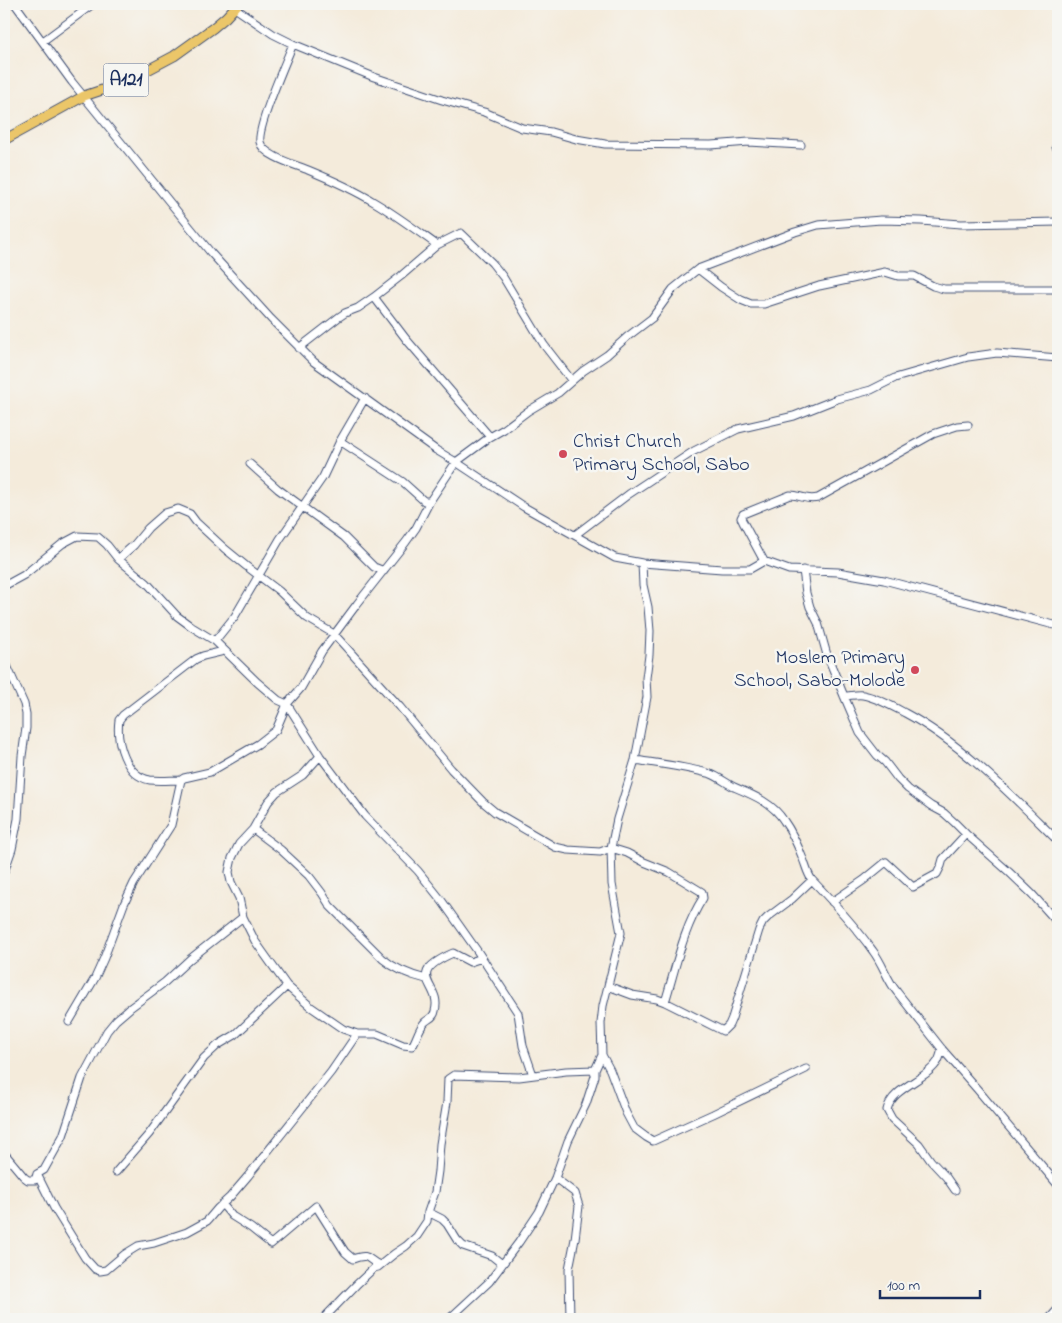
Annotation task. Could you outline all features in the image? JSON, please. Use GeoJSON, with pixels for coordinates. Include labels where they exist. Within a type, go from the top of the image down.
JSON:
{"type":"FeatureCollection","features":[{"type":"Feature","properties":{"kind":"main road","name":"A121"},"geometry":{"type":"LineString","coordinates":[[4,140],[84,96],[117,85],[174,56],[213,28],[236,6]]}},
{"type":"Feature","properties":{"kind":"street"},"geometry":{"type":"LineString","coordinates":[[43,41],[93,4]]}},
{"type":"Feature","properties":{"kind":"street"},"geometry":{"type":"LineString","coordinates":[[17,5],[63,70],[211,253],[314,362],[436,450],[524,507],[615,558],[642,563],[722,569],[750,569],[764,561]]}},
{"type":"Feature","properties":{"kind":"street"},"geometry":{"type":"LineString","coordinates":[[236,6],[273,34],[293,44],[374,77],[484,112],[522,128],[551,132],[605,144],[711,145],[748,142],[801,145]]}},
{"type":"Feature","properties":{"kind":"street"},"geometry":{"type":"LineString","coordinates":[[293,44],[265,115],[260,144],[272,155],[330,179],[373,201],[437,245]]}},
{"type":"Feature","properties":{"kind":"street"},"geometry":{"type":"LineString","coordinates":[[224,650],[196,659],[119,720],[118,736],[124,758],[139,776],[150,780],[181,780],[210,772],[258,744],[276,730],[287,704],[301,688],[322,651],[416,528],[430,501],[456,462],[528,411],[558,394],[583,371],[599,361],[652,318],[673,289],[698,269],[818,225],[880,220],[961,224],[1058,222]]}},
{"type":"Feature","properties":{"kind":"street"},"geometry":{"type":"LineString","coordinates":[[299,348],[339,317],[358,308],[374,297],[402,276],[437,245],[461,233],[483,254],[503,278],[544,345],[572,380]]}},
{"type":"Feature","properties":{"kind":"street"},"geometry":{"type":"LineString","coordinates":[[698,269],[741,300],[752,304],[764,304],[819,286],[885,272],[898,276],[914,276],[933,286],[944,289],[1058,289]]}},
{"type":"Feature","properties":{"kind":"street"},"geometry":{"type":"LineString","coordinates":[[374,297],[406,339],[490,437]]}},
{"type":"Feature","properties":{"kind":"street"},"geometry":{"type":"LineString","coordinates":[[575,535],[629,494],[687,456],[738,429],[794,416],[837,399],[871,390],[895,378],[968,357],[997,353],[1058,358]]}},
{"type":"Feature","properties":{"kind":"street"},"geometry":{"type":"LineString","coordinates":[[215,641],[235,616],[280,540],[323,477],[365,398]]}},
{"type":"Feature","properties":{"kind":"street"},"geometry":{"type":"LineString","coordinates":[[968,425],[957,426],[933,434],[818,498],[810,500],[790,495],[743,514],[741,518],[764,561],[788,570],[856,574],[1058,626]]}},
{"type":"Feature","properties":{"kind":"street"},"geometry":{"type":"LineString","coordinates":[[340,442],[403,482],[424,501],[430,501]]}},
{"type":"Feature","properties":{"kind":"street"},"geometry":{"type":"LineString","coordinates":[[250,464],[278,489],[344,537],[374,567],[384,571]]}},
{"type":"Feature","properties":{"kind":"street"},"geometry":{"type":"LineString","coordinates":[[118,559],[165,513],[178,509],[190,514],[224,548],[279,591],[306,618],[334,634],[400,707],[467,787],[494,812],[555,847],[568,850],[600,852],[611,848],[669,872],[703,894],[703,898],[694,912],[684,936],[665,1002]]}},
{"type":"Feature","properties":{"kind":"street"},"geometry":{"type":"LineString","coordinates":[[4,586],[24,575],[62,544],[77,536],[98,536],[118,559],[147,583],[177,616],[215,641],[278,700],[287,704],[320,756],[350,796],[366,816],[418,871],[442,901],[482,958],[518,1013],[523,1046],[533,1075]]}},
{"type":"Feature","properties":{"kind":"street"},"geometry":{"type":"LineString","coordinates":[[642,563],[643,585],[648,607],[650,631],[646,678],[647,697],[636,760],[617,819],[611,848],[612,884],[621,933],[603,1006],[601,1023],[602,1055],[634,1128],[653,1141],[714,1114],[806,1069]]}},
{"type":"Feature","properties":{"kind":"street"},"geometry":{"type":"LineString","coordinates":[[803,570],[810,607],[818,623],[827,655],[860,733],[908,789],[944,813],[1015,877],[1058,923]]}},
{"type":"Feature","properties":{"kind":"street"},"geometry":{"type":"LineString","coordinates":[[4,659],[24,704],[26,728],[21,764],[18,819],[12,849],[4,872]]}},
{"type":"Feature","properties":{"kind":"street"},"geometry":{"type":"LineString","coordinates":[[844,696],[863,695],[887,703],[923,723],[983,768],[1058,842]]}},
{"type":"Feature","properties":{"kind":"street"},"geometry":{"type":"LineString","coordinates":[[320,756],[303,775],[277,792],[268,802],[253,829],[235,851],[229,872],[231,882],[239,898],[243,917],[255,941],[287,986],[311,1007],[343,1029],[357,1034],[377,1034],[403,1045],[412,1046],[424,1022],[435,1013],[436,1000],[426,979],[426,973],[444,957],[453,954],[470,962],[482,958]]}},
{"type":"Feature","properties":{"kind":"street"},"geometry":{"type":"LineString","coordinates":[[636,760],[687,768],[713,775],[731,786],[770,804],[785,822],[812,880],[874,952],[890,983],[942,1049],[1058,1185]]}},
{"type":"Feature","properties":{"kind":"street"},"geometry":{"type":"LineString","coordinates":[[68,1022],[95,978],[134,883],[171,825],[181,780]]}},
{"type":"Feature","properties":{"kind":"street"},"geometry":{"type":"LineString","coordinates":[[253,829],[281,850],[309,876],[330,906],[392,967],[409,975],[426,979]]}},
{"type":"Feature","properties":{"kind":"street"},"geometry":{"type":"LineString","coordinates":[[832,902],[886,862],[913,887],[937,874],[942,866],[943,859],[966,834]]}},
{"type":"Feature","properties":{"kind":"street"},"geometry":{"type":"LineString","coordinates":[[608,986],[632,996],[657,999],[665,1002],[723,1031],[732,1018],[763,922],[812,880]]}},
{"type":"Feature","properties":{"kind":"street"},"geometry":{"type":"LineString","coordinates":[[4,1153],[24,1178],[35,1180],[37,1174],[44,1170],[63,1136],[82,1078],[107,1031],[130,1008],[165,982],[190,959],[243,917]]}},
{"type":"Feature","properties":{"kind":"street"},"geometry":{"type":"LineString","coordinates":[[116,1172],[148,1134],[204,1058],[218,1045],[235,1035],[287,986]]}},
{"type":"Feature","properties":{"kind":"street"},"geometry":{"type":"LineString","coordinates":[[37,1174],[54,1208],[85,1258],[95,1269],[100,1271],[110,1267],[138,1246],[154,1243],[186,1232],[206,1221],[248,1176],[331,1072],[357,1034]]}},
{"type":"Feature","properties":{"kind":"street"},"geometry":{"type":"LineString","coordinates":[[942,1049],[937,1063],[897,1094],[890,1101],[887,1110],[892,1119],[919,1144],[955,1190]]}},
{"type":"Feature","properties":{"kind":"street"},"geometry":{"type":"LineString","coordinates":[[449,1319],[489,1282],[535,1218],[555,1178],[568,1141],[586,1104],[595,1076],[595,1070],[602,1055]]}},
{"type":"Feature","properties":{"kind":"street"},"geometry":{"type":"LineString","coordinates":[[322,1319],[356,1285],[417,1236],[426,1221],[435,1192],[447,1102],[448,1079],[454,1075],[519,1077],[566,1071],[595,1070]]}},
{"type":"Feature","properties":{"kind":"street"},"geometry":{"type":"LineString","coordinates":[[555,1178],[575,1193],[579,1206],[577,1231],[569,1269],[570,1319]]}},
{"type":"Feature","properties":{"kind":"street"},"geometry":{"type":"LineString","coordinates":[[222,1204],[232,1216],[271,1244],[316,1206],[345,1252],[354,1259],[364,1256],[370,1258],[375,1264],[380,1265]]}},
{"type":"Feature","properties":{"kind":"street"},"geometry":{"type":"LineString","coordinates":[[428,1212],[447,1224],[463,1246],[492,1256],[502,1264]]}},
{"type":"Feature","properties":{"kind":"street"},"geometry":{"type":"LineString","coordinates":[[1049,1319],[1058,1308]]}},
{"type":"Feature","properties":{"kind":"place","name":"Christ Church Primary School, Sabo"},"geometry":{"type":"Point","coordinates":[563,454]}},
{"type":"Feature","properties":{"kind":"place","name":"Moslem Primary School, Sabo-Molode"},"geometry":{"type":"Point","coordinates":[915,670]}}]}
